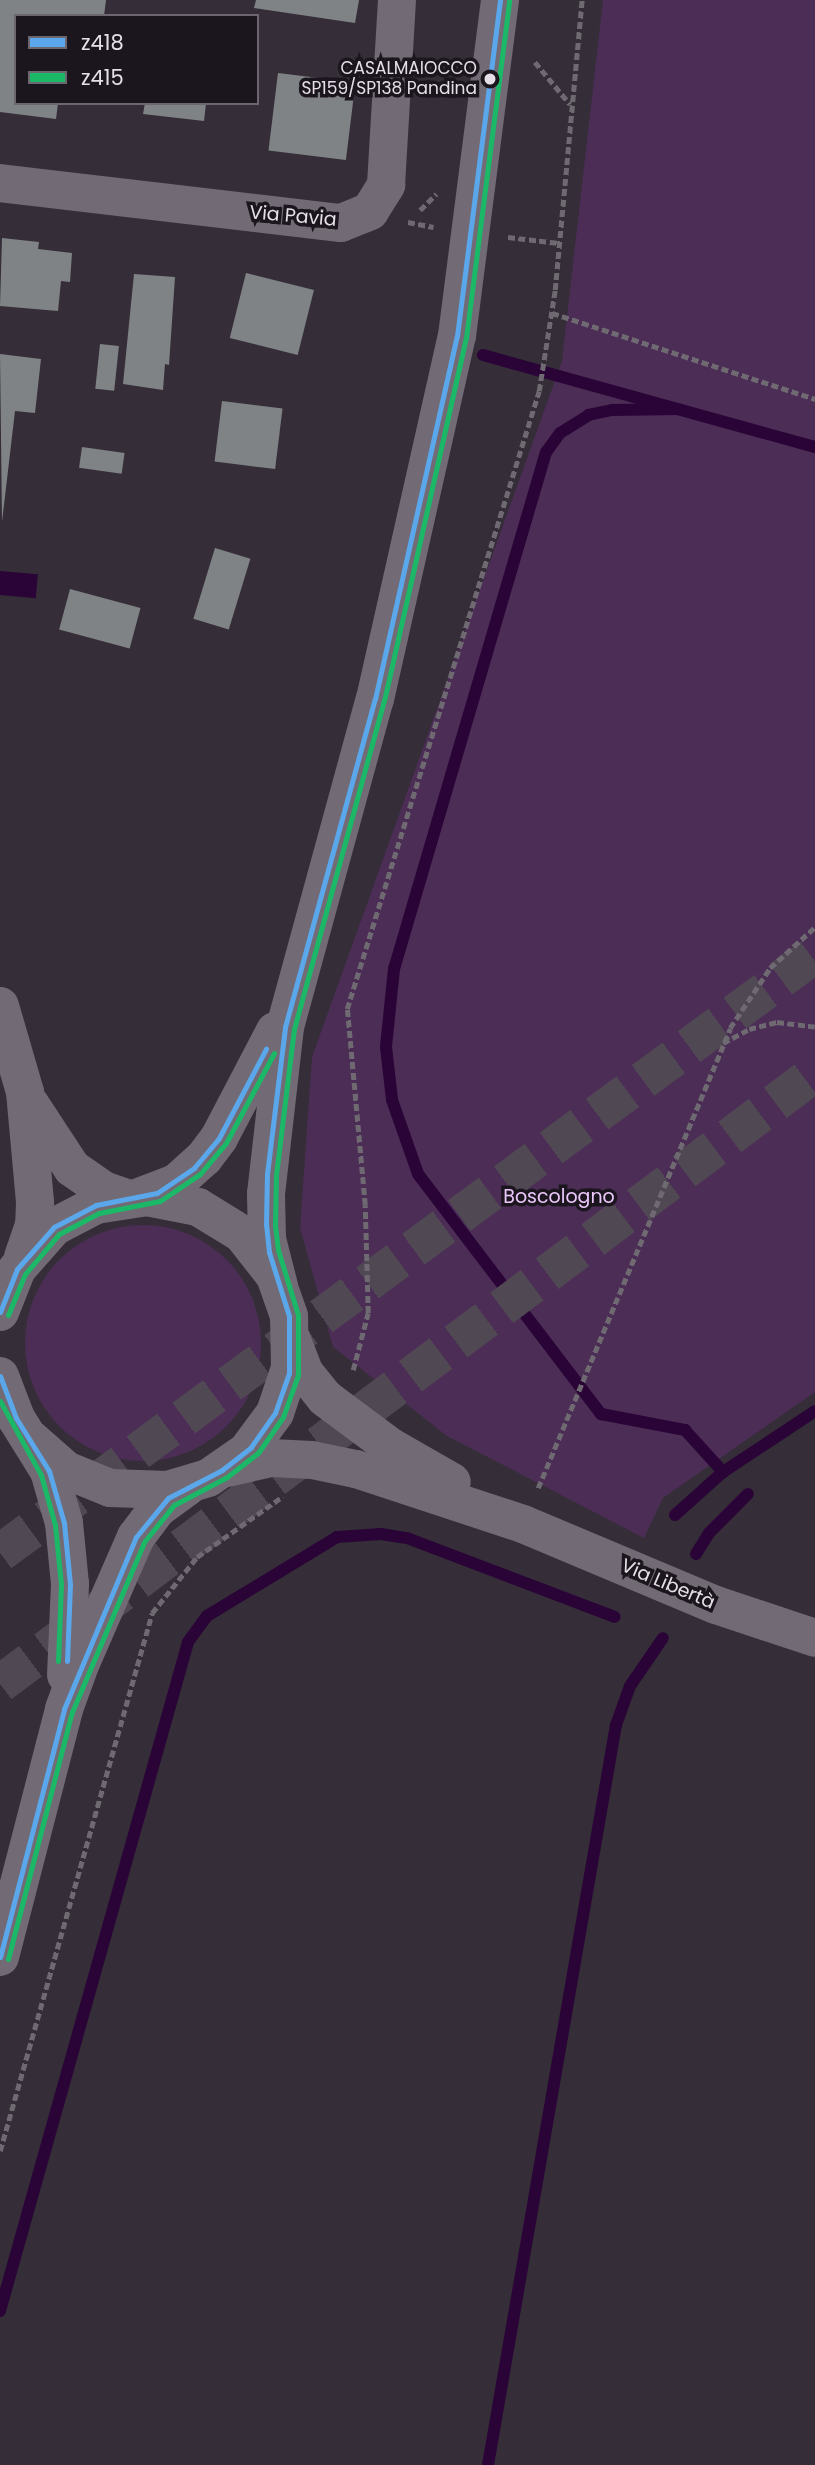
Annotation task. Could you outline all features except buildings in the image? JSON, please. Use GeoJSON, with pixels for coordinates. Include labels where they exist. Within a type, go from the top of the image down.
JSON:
{"type":"FeatureCollection","features":[{"type":"Feature","properties":{"kind":"street","name":"Via Pavia"},"geometry":{"type":"LineString","coordinates":[[0,183],[341,223],[370,211],[386,185],[397,0]]}},
{"type":"Feature","properties":{"kind":"street"},"geometry":{"type":"LineString","coordinates":[[500,0],[457,336],[375,699],[291,997],[266,1194],[267,1239],[291,1337],[312,1385],[346,1416],[523,1524]]}},
{"type":"Feature","properties":{"kind":"street"},"geometry":{"type":"LineString","coordinates":[[10,1276],[43,1237],[68,1218],[176,1183],[212,1147],[291,997]]}},
{"type":"Feature","properties":{"kind":"street"},"geometry":{"type":"LineString","coordinates":[[0,1006],[25,1092],[41,1126],[72,1168],[103,1190],[131,1198],[183,1202],[221,1219],[257,1250],[279,1286]]}},
{"type":"Feature","properties":{"kind":"street"},"geometry":{"type":"LineString","coordinates":[[0,1312],[10,1276],[36,1213],[25,1092]]}},
{"type":"Feature","properties":{"kind":"street"},"geometry":{"type":"LineString","coordinates":[[0,1958],[64,1709],[136,1537],[157,1509],[251,1447],[275,1413],[289,1373],[291,1337]]}},
{"type":"Feature","properties":{"kind":"street"},"geometry":{"type":"LineString","coordinates":[[0,1376],[18,1427],[55,1487],[69,1559],[64,1709]]}},
{"type":"Feature","properties":{"kind":"street"},"geometry":{"type":"LineString","coordinates":[[18,1427],[66,1470],[110,1488],[147,1492],[208,1477],[250,1460],[312,1460],[422,1488],[523,1524]]}},
{"type":"Feature","properties":{"kind":"street","name":"Via Libertà"},"geometry":{"type":"LineString","coordinates":[[523,1524],[716,1605],[815,1639]]}},
{"type":"Feature","properties":{"kind":"path"},"geometry":{"type":"LineString","coordinates":[[539,391],[552,313],[582,0]]}},
{"type":"Feature","properties":{"kind":"path"},"geometry":{"type":"LineString","coordinates":[[535,62],[571,105]]}},
{"type":"Feature","properties":{"kind":"path"},"geometry":{"type":"LineString","coordinates":[[552,313],[815,399]]}},
{"type":"Feature","properties":{"kind":"path"},"geometry":{"type":"LineString","coordinates":[[523,1524],[722,1044],[759,982],[815,927]]}},
{"type":"Feature","properties":{"kind":"path"},"geometry":{"type":"LineString","coordinates":[[722,1044],[763,1025],[792,1022],[815,1027]]}},
{"type":"Feature","properties":{"kind":"green space","name":"Boscologno"},"geometry":{"type":"Polygon","coordinates":[[[603,0],[815,0],[815,1392],[663,1498],[644,1538],[447,1436],[333,1347],[300,1228],[312,1057],[562,361],[603,0]]]}},
{"type":"Feature","properties":{"kind":"green space"},"geometry":{"type":"Polygon","coordinates":[[[143,1225],[166,1227],[199,1239],[218,1252],[234,1268],[247,1287],[256,1309],[261,1343],[259,1366],[247,1399],[234,1418],[218,1434],[199,1447],[177,1456],[143,1461],[120,1459],[87,1447],[68,1434],[52,1418],[39,1399],[30,1377],[25,1343],[27,1320],[39,1287],[52,1268],[68,1252],[87,1239],[109,1230],[143,1225]]]}},
{"type":"Feature","properties":{"kind":"shaded area"},"geometry":{"type":"Polygon","coordinates":[[[0,571],[38,574],[36,598],[0,595],[0,571]]]}},
{"type":"Feature","properties":{"kind":"waterway"},"geometry":{"type":"LineString","coordinates":[[483,355],[815,447]]}},
{"type":"Feature","properties":{"kind":"waterway"},"geometry":{"type":"LineString","coordinates":[[678,409],[612,410],[589,415],[560,433],[546,452],[394,969],[386,1047],[392,1100],[418,1174],[601,1414],[685,1430],[723,1472]]}},
{"type":"Feature","properties":{"kind":"waterway"},"geometry":{"type":"LineString","coordinates":[[675,1515],[723,1472],[815,1411]]}},
{"type":"Feature","properties":{"kind":"waterway"},"geometry":{"type":"LineString","coordinates":[[696,1554],[709,1533],[748,1494]]}},
{"type":"Feature","properties":{"kind":"waterway"},"geometry":{"type":"LineString","coordinates":[[0,2311],[188,1642],[207,1616],[337,1537],[381,1534],[407,1538],[615,1617]]}},
{"type":"Feature","properties":{"kind":"waterway"},"geometry":{"type":"LineString","coordinates":[[488,2465],[616,1725],[630,1686],[663,1638]]}},
{"type":"Feature","properties":{"kind":"tunnel"},"geometry":{"type":"LineString","coordinates":[[0,1553],[815,954]]}},
{"type":"Feature","properties":{"kind":"tunnel"},"geometry":{"type":"LineString","coordinates":[[0,1684],[815,1073]]}},
{"type":"Feature","properties":{"kind":"transit line","name":"z418"},"geometry":{"type":"LineString","coordinates":[[0,1957],[64,1709],[136,1537],[168,1498],[222,1470],[251,1447],[275,1413],[289,1373],[289,1316],[269,1252],[266,1225],[267,1174],[285,1027],[375,699],[457,336],[500,0]]}},
{"type":"Feature","properties":{"kind":"transit line","name":"z415"},"geometry":{"type":"LineString","coordinates":[[8,1959],[72,1712],[144,1542],[174,1505],[227,1477],[258,1453],[283,1417],[298,1375],[298,1315],[278,1250],[275,1225],[276,1175],[294,1029],[384,701],[466,338],[509,1]]}},
{"type":"Feature","properties":{"kind":"transit line","name":"z418"},"geometry":{"type":"LineString","coordinates":[[0,1312],[17,1269],[54,1227],[96,1205],[157,1193],[194,1168],[219,1138],[266,1049]]}},
{"type":"Feature","properties":{"kind":"transit line","name":"z415"},"geometry":{"type":"LineString","coordinates":[[8,1315],[25,1274],[59,1234],[99,1213],[160,1201],[200,1174],[226,1143],[274,1053]]}},
{"type":"Feature","properties":{"kind":"transit line","name":"z418"},"geometry":{"type":"LineString","coordinates":[[0,1376],[16,1418],[49,1471],[64,1523],[70,1584],[67,1661]]}},
{"type":"Feature","properties":{"kind":"transit line","name":"z415"},"geometry":{"type":"LineString","coordinates":[[0,1401],[41,1475],[55,1525],[61,1584],[58,1661]]}},
{"type":"Feature","properties":{"kind":"place","name":"CASALMAIOCCO SP159/SP138 Pandina"},"geometry":{"type":"Point","coordinates":[490,79]}}]}
